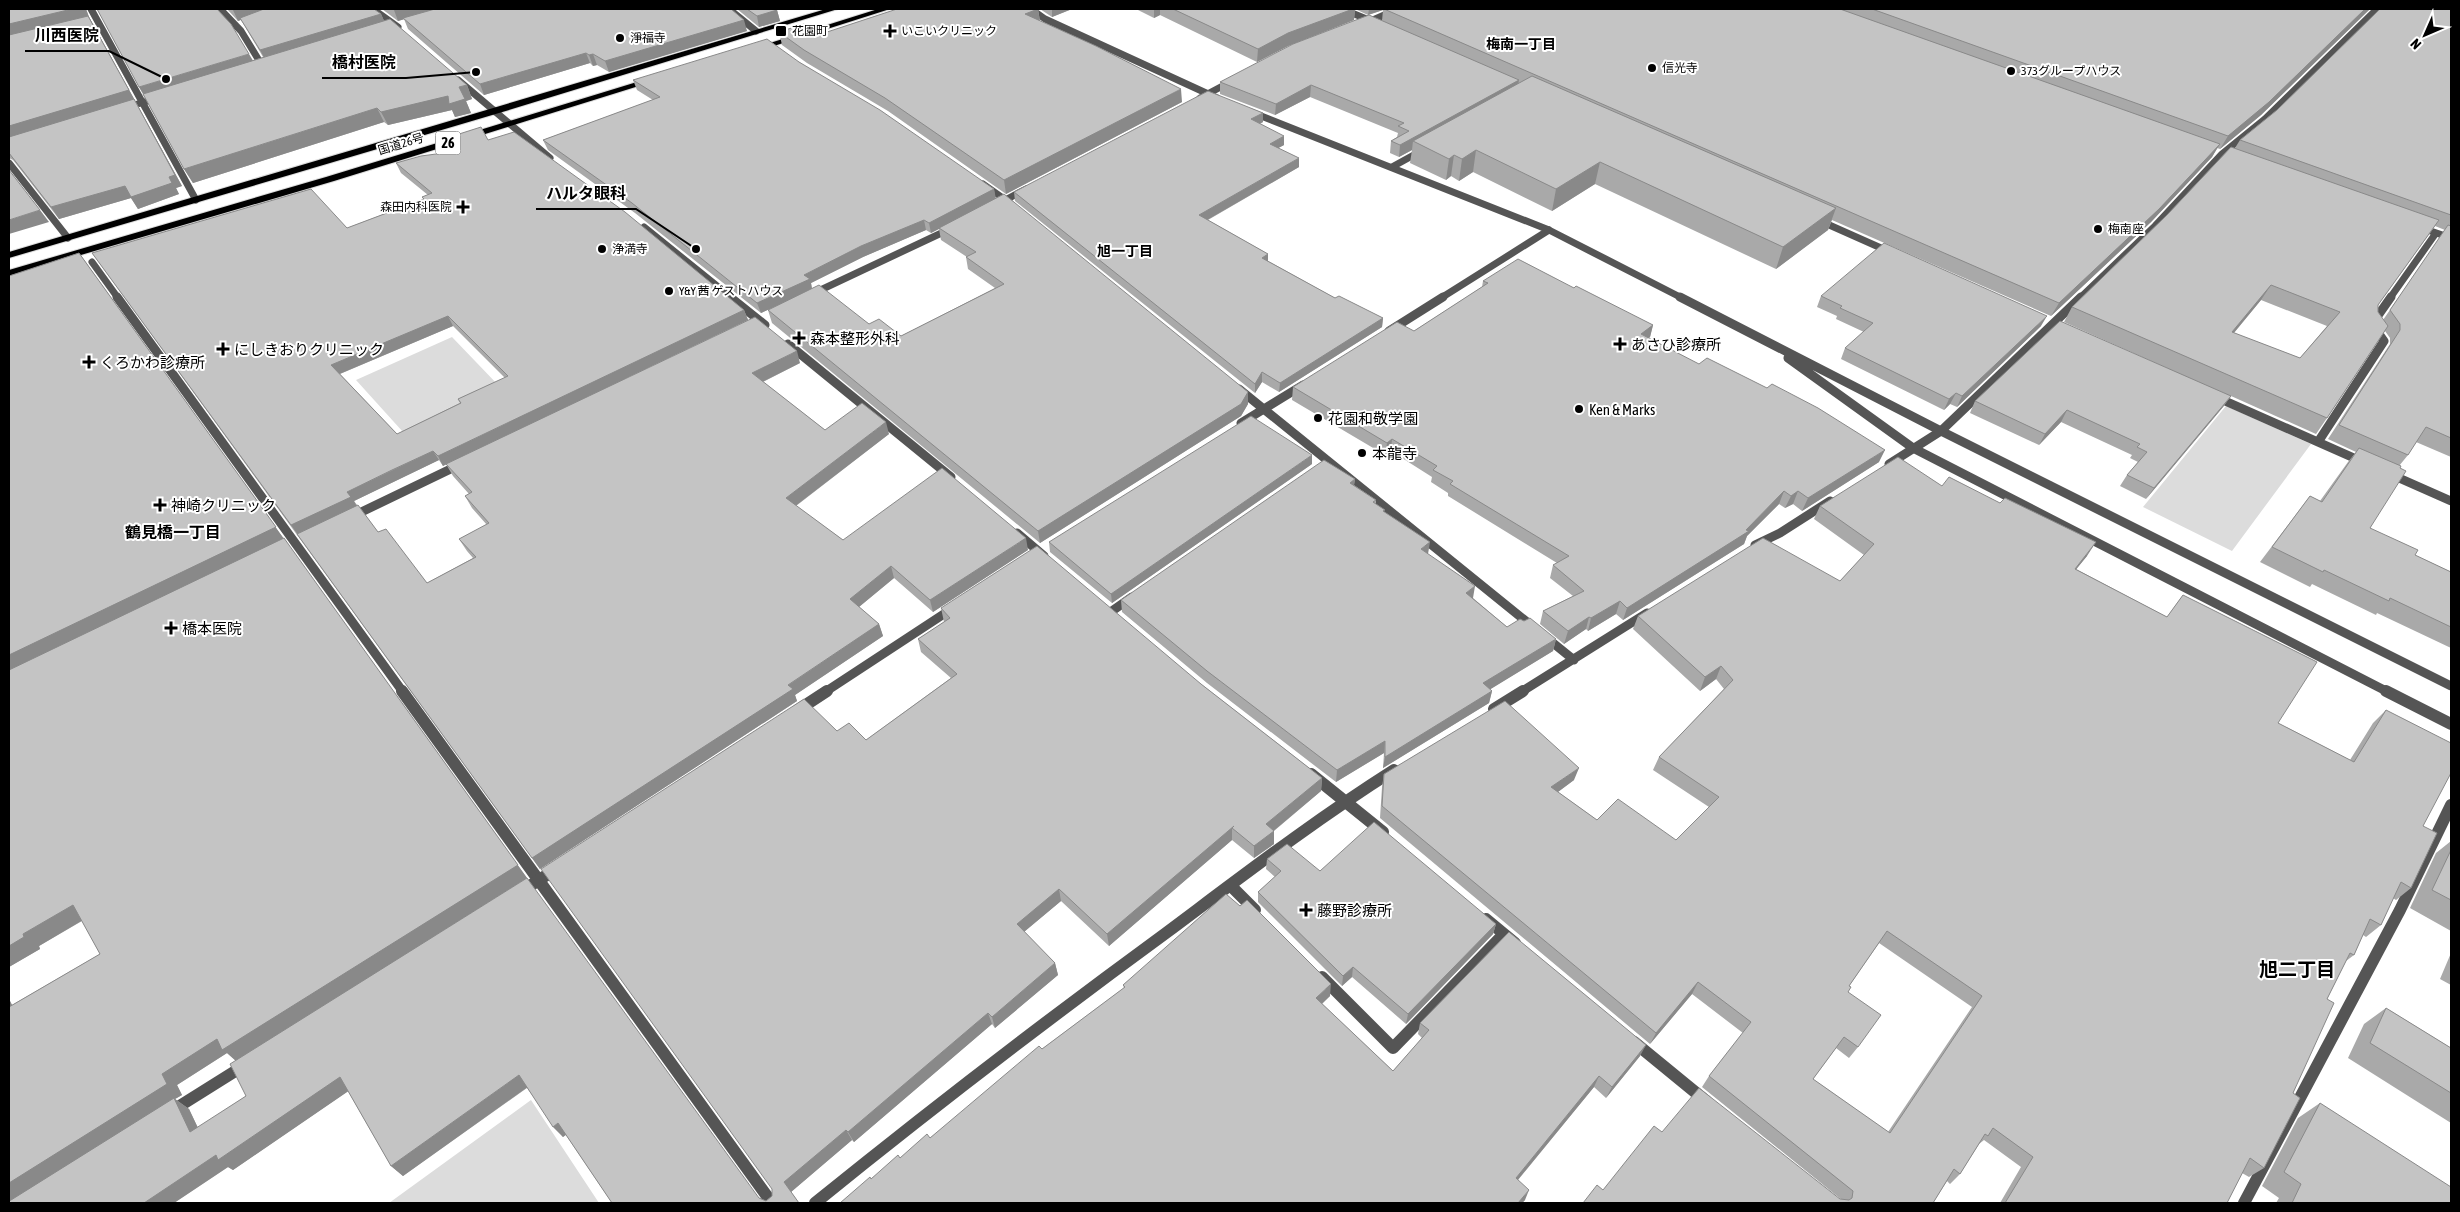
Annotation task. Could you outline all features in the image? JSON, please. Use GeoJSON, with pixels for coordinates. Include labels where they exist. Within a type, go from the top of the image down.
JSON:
{"type":"FeatureCollection","features":[{"type":"Feature","properties":{"kind":"highway","name":"国道26号"},"geometry":{"type":"LineString","coordinates":[[9,254],[496,112],[834,9]]}},
{"type":"Feature","properties":{"kind":"highway"},"geometry":{"type":"LineString","coordinates":[[744,52],[886,9]]}},
{"type":"Feature","properties":{"kind":"highway","name":"国道26号"},"geometry":{"type":"LineString","coordinates":[[9,273],[660,78]]}},
{"type":"Feature","properties":{"kind":"street"},"geometry":{"type":"LineString","coordinates":[[92,9],[141,103],[196,200]]}},
{"type":"Feature","properties":{"kind":"street"},"geometry":{"type":"LineString","coordinates":[[220,9],[237,27],[263,67]]}},
{"type":"Feature","properties":{"kind":"street"},"geometry":{"type":"LineString","coordinates":[[373,9],[400,29]]}},
{"type":"Feature","properties":{"kind":"street"},"geometry":{"type":"LineString","coordinates":[[729,9],[756,32]]}},
{"type":"Feature","properties":{"kind":"street"},"geometry":{"type":"LineString","coordinates":[[1031,9],[1045,19],[1224,101]]}},
{"type":"Feature","properties":{"kind":"street"},"geometry":{"type":"LineString","coordinates":[[1342,9],[1380,25]]}},
{"type":"Feature","properties":{"kind":"street"},"geometry":{"type":"LineString","coordinates":[[1360,26],[1398,9]]}},
{"type":"Feature","properties":{"kind":"street"},"geometry":{"type":"LineString","coordinates":[[1876,472],[1941,431],[2155,226],[2222,155],[2265,118],[2377,9]]}},
{"type":"Feature","properties":{"kind":"street"},"geometry":{"type":"LineString","coordinates":[[89,22],[98,20]]}},
{"type":"Feature","properties":{"kind":"street"},"geometry":{"type":"LineString","coordinates":[[237,27],[246,23]]}},
{"type":"Feature","properties":{"kind":"street"},"geometry":{"type":"LineString","coordinates":[[772,44],[782,51]]}},
{"type":"Feature","properties":{"kind":"street"},"geometry":{"type":"LineString","coordinates":[[254,70],[272,64]]}},
{"type":"Feature","properties":{"kind":"street"},"geometry":{"type":"LineString","coordinates":[[450,74],[560,166]]}},
{"type":"Feature","properties":{"kind":"street"},"geometry":{"type":"LineString","coordinates":[[1192,102],[1237,78]]}},
{"type":"Feature","properties":{"kind":"street"},"geometry":{"type":"LineString","coordinates":[[114,112],[169,95]]}},
{"type":"Feature","properties":{"kind":"street"},"geometry":{"type":"LineString","coordinates":[[1242,108],[1549,230],[1941,431],[2451,686]]}},
{"type":"Feature","properties":{"kind":"street"},"geometry":{"type":"LineString","coordinates":[[1392,168],[1426,148]]}},
{"type":"Feature","properties":{"kind":"street"},"geometry":{"type":"LineString","coordinates":[[9,163],[68,238]]}},
{"type":"Feature","properties":{"kind":"street"},"geometry":{"type":"LineString","coordinates":[[974,178],[1021,212]]}},
{"type":"Feature","properties":{"kind":"street"},"geometry":{"type":"LineString","coordinates":[[989,208],[1032,186]]}},
{"type":"Feature","properties":{"kind":"street"},"geometry":{"type":"LineString","coordinates":[[632,217],[958,482]]}},
{"type":"Feature","properties":{"kind":"street"},"geometry":{"type":"LineString","coordinates":[[1811,217],[1901,257]]}},
{"type":"Feature","properties":{"kind":"street"},"geometry":{"type":"LineString","coordinates":[[2408,223],[2451,238]]}},
{"type":"Feature","properties":{"kind":"street"},"geometry":{"type":"LineString","coordinates":[[801,300],[956,226]]}},
{"type":"Feature","properties":{"kind":"street"},"geometry":{"type":"LineString","coordinates":[[1378,338],[1549,230]]}},
{"type":"Feature","properties":{"kind":"street"},"geometry":{"type":"LineString","coordinates":[[2318,442],[2384,341],[2372,324],[2436,233]]}},
{"type":"Feature","properties":{"kind":"street"},"geometry":{"type":"LineString","coordinates":[[92,262],[772,1203]]}},
{"type":"Feature","properties":{"kind":"street"},"geometry":{"type":"LineString","coordinates":[[1761,338],[1914,448],[2451,724]]}},
{"type":"Feature","properties":{"kind":"street"},"geometry":{"type":"LineString","coordinates":[[1230,430],[1312,378]]}},
{"type":"Feature","properties":{"kind":"street"},"geometry":{"type":"LineString","coordinates":[[1233,384],[1324,464],[1574,660]]}},
{"type":"Feature","properties":{"kind":"street"},"geometry":{"type":"LineString","coordinates":[[2212,395],[2372,466]]}},
{"type":"Feature","properties":{"kind":"street"},"geometry":{"type":"LineString","coordinates":[[341,522],[471,459]]}},
{"type":"Feature","properties":{"kind":"street"},"geometry":{"type":"LineString","coordinates":[[2380,470],[2451,501]]}},
{"type":"Feature","properties":{"kind":"street"},"geometry":{"type":"LineString","coordinates":[[1745,551],[1761,541],[1780,533],[1836,498]]}},
{"type":"Feature","properties":{"kind":"street"},"geometry":{"type":"LineString","coordinates":[[1009,526],[1053,563]]}},
{"type":"Feature","properties":{"kind":"street"},"geometry":{"type":"LineString","coordinates":[[1112,611],[1144,589]]}},
{"type":"Feature","properties":{"kind":"street"},"geometry":{"type":"LineString","coordinates":[[788,716],[964,601]]}},
{"type":"Feature","properties":{"kind":"street"},"geometry":{"type":"LineString","coordinates":[[1488,713],[1656,608]]}},
{"type":"Feature","properties":{"kind":"street"},"geometry":{"type":"LineString","coordinates":[[815,1203],[916,1121],[1230,885],[1346,800],[1404,764]]}},
{"type":"Feature","properties":{"kind":"street"},"geometry":{"type":"LineString","coordinates":[[1306,770],[1346,800],[1391,838]]}},
{"type":"Feature","properties":{"kind":"street"},"geometry":{"type":"LineString","coordinates":[[2244,1203],[2400,910],[2451,805]]}},
{"type":"Feature","properties":{"kind":"street"},"geometry":{"type":"LineString","coordinates":[[513,896],[563,864]]}},
{"type":"Feature","properties":{"kind":"street"},"geometry":{"type":"LineString","coordinates":[[1230,885],[1264,919]]}},
{"type":"Feature","properties":{"kind":"street"},"geometry":{"type":"LineString","coordinates":[[1481,914],[1524,951]]}},
{"type":"Feature","properties":{"kind":"street"},"geometry":{"type":"LineString","coordinates":[[1312,966],[1393,1048],[1504,934]]}},
{"type":"Feature","properties":{"kind":"street"},"geometry":{"type":"LineString","coordinates":[[1624,1034],[1717,1108]]}},
{"type":"Feature","properties":{"kind":"street"},"geometry":{"type":"LineString","coordinates":[[160,1118],[252,1060]]}},
{"type":"Feature","properties":{"kind":"shaded area"},"geometry":{"type":"Polygon","coordinates":[[[452,337],[500,387],[403,432],[356,380],[452,337]]]}},
{"type":"Feature","properties":{"kind":"shaded area"},"geometry":{"type":"Polygon","coordinates":[[[2226,406],[2311,444],[2232,551],[2143,507],[2226,406]]]}},
{"type":"Feature","properties":{"kind":"shaded area"},"geometry":{"type":"Polygon","coordinates":[[[531,1100],[599,1203],[389,1203],[531,1100]]]}},
{"type":"Feature","properties":{"kind":"building"},"geometry":{"type":"Polygon","coordinates":[[[9,9],[72,9],[9,24],[9,9]]]}},
{"type":"Feature","properties":{"kind":"building"},"geometry":{"type":"Polygon","coordinates":[[[97,9],[217,9],[231,24],[249,54],[139,87],[97,9]]]}},
{"type":"Feature","properties":{"kind":"building"},"geometry":{"type":"Polygon","coordinates":[[[264,9],[374,9],[381,14],[260,50],[240,18],[264,9]]]}},
{"type":"Feature","properties":{"kind":"building"},"geometry":{"type":"Polygon","coordinates":[[[435,9],[731,9],[744,20],[605,61],[593,54],[589,55],[586,53],[480,84],[403,18],[435,9]]]}},
{"type":"Feature","properties":{"kind":"building"},"geometry":{"type":"Polygon","coordinates":[[[747,9],[775,9],[777,10],[757,16],[747,9]]]}},
{"type":"Feature","properties":{"kind":"building"},"geometry":{"type":"Polygon","coordinates":[[[897,9],[1038,9],[1025,14],[1096,46],[1181,89],[1004,180],[885,98],[804,50],[779,32],[804,24],[821,34],[897,9]]]}},
{"type":"Feature","properties":{"kind":"building"},"geometry":{"type":"Polygon","coordinates":[[[1173,9],[1353,9],[1288,33],[1258,49],[1173,9]]]}},
{"type":"Feature","properties":{"kind":"building"},"geometry":{"type":"Polygon","coordinates":[[[1384,9],[1840,9],[2220,144],[2159,209],[2059,303],[1384,9]]]}},
{"type":"Feature","properties":{"kind":"building"},"geometry":{"type":"Polygon","coordinates":[[[1872,9],[2365,9],[2269,102],[2228,136],[1872,9]]]}},
{"type":"Feature","properties":{"kind":"building"},"geometry":{"type":"Polygon","coordinates":[[[2380,9],[2451,9],[2451,215],[2240,140],[2277,110],[2380,9]]]}},
{"type":"Feature","properties":{"kind":"building"},"geometry":{"type":"Polygon","coordinates":[[[1369,15],[1519,80],[1400,145],[1391,141],[1409,131],[1398,126],[1404,123],[1311,85],[1276,104],[1220,82],[1293,44],[1369,15]]]}},
{"type":"Feature","properties":{"kind":"building"},"geometry":{"type":"Polygon","coordinates":[[[88,16],[129,90],[9,126],[9,35],[88,16]]]}},
{"type":"Feature","properties":{"kind":"building"},"geometry":{"type":"Polygon","coordinates":[[[390,19],[467,85],[459,87],[465,99],[449,104],[448,96],[381,112],[377,108],[184,169],[143,94],[390,19]]]}},
{"type":"Feature","properties":{"kind":"building"},"geometry":{"type":"Polygon","coordinates":[[[767,39],[799,62],[880,110],[994,189],[929,223],[924,220],[861,246],[804,275],[810,279],[757,303],[632,203],[543,140],[660,97],[633,80],[767,39]]]}},
{"type":"Feature","properties":{"kind":"building"},"geometry":{"type":"Polygon","coordinates":[[[1532,76],[1836,208],[1783,247],[1600,162],[1556,189],[1476,150],[1462,159],[1454,155],[1449,159],[1413,141],[1532,76]]]}},
{"type":"Feature","properties":{"kind":"building"},"geometry":{"type":"Polygon","coordinates":[[[1208,91],[1263,113],[1251,119],[1284,136],[1270,144],[1299,158],[1199,215],[1268,254],[1262,258],[1335,298],[1339,296],[1383,318],[1280,383],[1262,372],[1255,384],[1014,192],[1208,91]]]}},
{"type":"Feature","properties":{"kind":"building"},"geometry":{"type":"Polygon","coordinates":[[[134,99],[175,175],[169,177],[172,183],[131,197],[125,186],[51,207],[9,153],[9,137],[134,99]]]}},
{"type":"Feature","properties":{"kind":"building"},"geometry":{"type":"Polygon","coordinates":[[[481,127],[488,140],[514,132],[625,212],[744,310],[438,456],[433,451],[392,470],[347,492],[351,497],[291,525],[92,253],[311,189],[347,228],[424,199],[422,197],[432,193],[396,163],[421,156],[459,151],[456,135],[481,127]],[[448,316],[331,365],[397,434],[461,403],[458,399],[508,376],[448,316]]]}},
{"type":"Feature","properties":{"kind":"building"},"geometry":{"type":"Polygon","coordinates":[[[2231,147],[2439,220],[2378,305],[2378,312],[2388,326],[2327,418],[2072,307],[2167,215],[2231,147]],[[2271,285],[2232,332],[2300,358],[2340,312],[2271,285]]]}},
{"type":"Feature","properties":{"kind":"building"},"geometry":{"type":"Polygon","coordinates":[[[9,170],[40,210],[9,220],[9,170]]]}},
{"type":"Feature","properties":{"kind":"building"},"geometry":{"type":"Polygon","coordinates":[[[1004,194],[1248,392],[1241,404],[1038,531],[768,310],[819,285],[869,324],[879,319],[901,336],[1004,284],[966,257],[976,252],[939,228],[1004,194]]]}},
{"type":"Feature","properties":{"kind":"building"},"geometry":{"type":"Polygon","coordinates":[[[2448,225],[2451,226],[2451,438],[2426,427],[2408,455],[2339,425],[2400,330],[2400,324],[2390,310],[2448,225]]]}},
{"type":"Feature","properties":{"kind":"building"},"geometry":{"type":"Polygon","coordinates":[[[1884,243],[2047,316],[1962,396],[1956,393],[1949,399],[1845,348],[1873,323],[1840,308],[1842,306],[1821,296],[1884,243]]]}},
{"type":"Feature","properties":{"kind":"building"},"geometry":{"type":"Polygon","coordinates":[[[79,253],[276,527],[9,655],[9,276],[79,253]]]}},
{"type":"Feature","properties":{"kind":"building"},"geometry":{"type":"Polygon","coordinates":[[[1518,259],[1653,325],[1641,334],[1699,364],[1707,358],[1767,388],[1772,384],[1818,408],[1885,450],[1808,498],[1798,491],[1791,496],[1784,491],[1746,530],[1749,531],[1627,608],[1620,601],[1591,618],[1589,617],[1568,631],[1543,611],[1584,591],[1553,565],[1569,556],[1450,484],[1453,481],[1433,470],[1437,466],[1392,439],[1387,443],[1293,387],[1397,322],[1414,331],[1488,283],[1483,281],[1518,259]]]}},
{"type":"Feature","properties":{"kind":"building"},"geometry":{"type":"Polygon","coordinates":[[[755,317],[797,351],[752,373],[825,430],[862,403],[886,422],[786,498],[843,540],[942,468],[1026,538],[930,600],[891,566],[850,599],[879,624],[788,685],[793,689],[532,858],[297,534],[358,505],[378,532],[386,529],[427,583],[476,557],[459,539],[489,523],[465,496],[472,492],[446,464],[755,317]]]}},
{"type":"Feature","properties":{"kind":"building"},"geometry":{"type":"Polygon","coordinates":[[[2060,321],[2231,396],[2154,488],[2127,475],[2147,452],[2137,447],[2140,444],[2067,410],[2045,434],[1975,401],[2060,321]]]}},
{"type":"Feature","properties":{"kind":"building"},"geometry":{"type":"Polygon","coordinates":[[[1251,416],[1312,455],[1111,594],[1049,542],[1251,416]]]}},
{"type":"Feature","properties":{"kind":"building"},"geometry":{"type":"Polygon","coordinates":[[[2359,448],[2401,466],[2400,468],[2406,471],[2370,528],[2418,550],[2415,555],[2451,572],[2451,627],[2390,598],[2389,601],[2324,570],[2323,572],[2272,547],[2310,496],[2322,502],[2359,448]]]}},
{"type":"Feature","properties":{"kind":"building"},"geometry":{"type":"Polygon","coordinates":[[[1898,457],[1942,486],[1949,477],[2000,503],[2005,498],[2096,542],[2075,569],[2167,617],[2183,595],[2317,662],[2278,723],[2354,762],[2386,710],[2451,743],[2451,773],[2423,826],[2437,833],[2411,888],[2401,882],[2381,925],[2370,919],[2354,955],[2350,953],[2327,999],[2334,1003],[2293,1093],[2300,1098],[2264,1168],[2250,1158],[2227,1203],[2005,1203],[2033,1157],[1993,1128],[1988,1136],[1985,1134],[1960,1174],[1954,1169],[1933,1203],[1583,1203],[1597,1185],[1603,1190],[1654,1126],[1662,1132],[1699,1088],[1840,1199],[1849,1200],[1852,1198],[1853,1191],[1709,1076],[1751,1022],[1698,982],[1656,1033],[1382,806],[1384,774],[1505,701],[1579,768],[1551,787],[1597,820],[1618,799],[1676,840],[1719,797],[1659,757],[1733,680],[1721,666],[1705,677],[1638,616],[1763,538],[1840,581],[1874,544],[1820,506],[1898,457]],[[1887,931],[1849,986],[1851,987],[1848,992],[1881,1015],[1858,1047],[1844,1037],[1813,1079],[1890,1133],[1982,996],[1887,931]]]}},
{"type":"Feature","properties":{"kind":"building"},"geometry":{"type":"Polygon","coordinates":[[[1324,460],[1355,479],[1350,483],[1376,500],[1373,502],[1385,510],[1383,511],[1430,542],[1421,549],[1475,586],[1466,593],[1507,627],[1520,619],[1524,621],[1530,618],[1556,639],[1483,683],[1492,691],[1385,757],[1385,741],[1337,770],[1207,671],[1121,600],[1324,460]]]}},
{"type":"Feature","properties":{"kind":"building"},"geometry":{"type":"Polygon","coordinates":[[[284,538],[518,865],[222,1050],[217,1039],[162,1074],[167,1084],[9,1183],[9,1007],[100,954],[73,905],[23,934],[24,937],[9,946],[9,670],[284,538]]]}},
{"type":"Feature","properties":{"kind":"building"},"geometry":{"type":"Polygon","coordinates":[[[1037,546],[1201,684],[1322,778],[1266,824],[1274,831],[1254,846],[1232,828],[1234,826],[1107,934],[1059,889],[1017,924],[1055,963],[992,1017],[988,1013],[848,1132],[846,1130],[784,1182],[799,1203],[612,1203],[558,1123],[553,1127],[519,1075],[391,1166],[340,1077],[218,1160],[216,1155],[144,1203],[9,1203],[9,1201],[174,1098],[190,1132],[246,1096],[230,1064],[527,878],[759,1198],[766,1201],[772,1196],[772,1189],[541,869],[804,699],[837,731],[849,723],[866,740],[957,674],[918,639],[950,618],[941,608],[1037,546]]]}},
{"type":"Feature","properties":{"kind":"building"},"geometry":{"type":"Polygon","coordinates":[[[1374,822],[1496,924],[1408,1014],[1353,967],[1343,976],[1258,892],[1281,871],[1267,859],[1287,844],[1320,871],[1374,822]]]}},
{"type":"Feature","properties":{"kind":"building"},"geometry":{"type":"Polygon","coordinates":[[[2451,850],[2451,900],[2432,890],[2451,850]]]}},
{"type":"Feature","properties":{"kind":"building"},"geometry":{"type":"Polygon","coordinates":[[[1226,894],[1240,906],[1247,900],[1331,984],[1316,998],[1393,1071],[1429,1030],[1420,1023],[1509,932],[1646,1045],[1612,1087],[1599,1076],[1516,1178],[1529,1190],[1518,1203],[840,1203],[898,1155],[900,1158],[927,1134],[930,1138],[1039,1046],[1042,1049],[1125,987],[1123,985],[1226,894]]]}},
{"type":"Feature","properties":{"kind":"building"},"geometry":{"type":"Polygon","coordinates":[[[2386,1008],[2451,1048],[2451,1093],[2370,1043],[2386,1008]]]}},
{"type":"Feature","properties":{"kind":"building"},"geometry":{"type":"Polygon","coordinates":[[[2320,1103],[2451,1187],[2451,1203],[2292,1203],[2301,1184],[2284,1172],[2320,1103]]]}},
{"type":"Feature","properties":{"kind":"place","name":"花園町"},"geometry":{"type":"Point","coordinates":[781,31]}},
{"type":"Feature","properties":{"kind":"place","name":"いこいクリニック"},"geometry":{"type":"Point","coordinates":[890,31]}},
{"type":"Feature","properties":{"kind":"place","name":"淨福寺"},"geometry":{"type":"Point","coordinates":[620,38]}},
{"type":"Feature","properties":{"kind":"place","name":"信光寺"},"geometry":{"type":"Point","coordinates":[1652,68]}},
{"type":"Feature","properties":{"kind":"place","name":"373グループハウス"},"geometry":{"type":"Point","coordinates":[2011,71]}},
{"type":"Feature","properties":{"kind":"place","name":"橋村医院"},"geometry":{"type":"Point","coordinates":[476,72]}},
{"type":"Feature","properties":{"kind":"place","name":"川西医院"},"geometry":{"type":"Point","coordinates":[166,79]}},
{"type":"Feature","properties":{"kind":"place","name":"森田内科医院"},"geometry":{"type":"Point","coordinates":[463,207]}},
{"type":"Feature","properties":{"kind":"place","name":"梅南座"},"geometry":{"type":"Point","coordinates":[2098,229]}},
{"type":"Feature","properties":{"kind":"place","name":"浄満寺"},"geometry":{"type":"Point","coordinates":[602,249]}},
{"type":"Feature","properties":{"kind":"place","name":"ハルタ眼科"},"geometry":{"type":"Point","coordinates":[696,249]}},
{"type":"Feature","properties":{"kind":"place","name":"Y&Y 茜 ゲストハウス"},"geometry":{"type":"Point","coordinates":[669,291]}},
{"type":"Feature","properties":{"kind":"place","name":"森本整形外科"},"geometry":{"type":"Point","coordinates":[799,338]}},
{"type":"Feature","properties":{"kind":"place","name":"あさひ診療所"},"geometry":{"type":"Point","coordinates":[1620,344]}},
{"type":"Feature","properties":{"kind":"place","name":"にしきおりクリニック"},"geometry":{"type":"Point","coordinates":[223,349]}},
{"type":"Feature","properties":{"kind":"place","name":"くろかわ診療所"},"geometry":{"type":"Point","coordinates":[89,362]}},
{"type":"Feature","properties":{"kind":"place","name":"Ken & Marks"},"geometry":{"type":"Point","coordinates":[1579,409]}},
{"type":"Feature","properties":{"kind":"place","name":"花園和敬学園"},"geometry":{"type":"Point","coordinates":[1318,418]}},
{"type":"Feature","properties":{"kind":"place","name":"本龍寺"},"geometry":{"type":"Point","coordinates":[1362,453]}},
{"type":"Feature","properties":{"kind":"place","name":"神崎クリニック"},"geometry":{"type":"Point","coordinates":[160,505]}},
{"type":"Feature","properties":{"kind":"place","name":"橋本医院"},"geometry":{"type":"Point","coordinates":[171,628]}},
{"type":"Feature","properties":{"kind":"place","name":"藤野診療所"},"geometry":{"type":"Point","coordinates":[1306,910]}},
{"type":"Feature","properties":{"kind":"district","name":"梅南一丁目"},"geometry":{"type":"Point","coordinates":[1521,44]}},
{"type":"Feature","properties":{"kind":"district","name":"旭一丁目"},"geometry":{"type":"Point","coordinates":[1125,251]}},
{"type":"Feature","properties":{"kind":"district","name":"鶴見橋一丁目"},"geometry":{"type":"Point","coordinates":[173,532]}},
{"type":"Feature","properties":{"kind":"district","name":"旭二丁目"},"geometry":{"type":"Point","coordinates":[2297,969]}}]}
